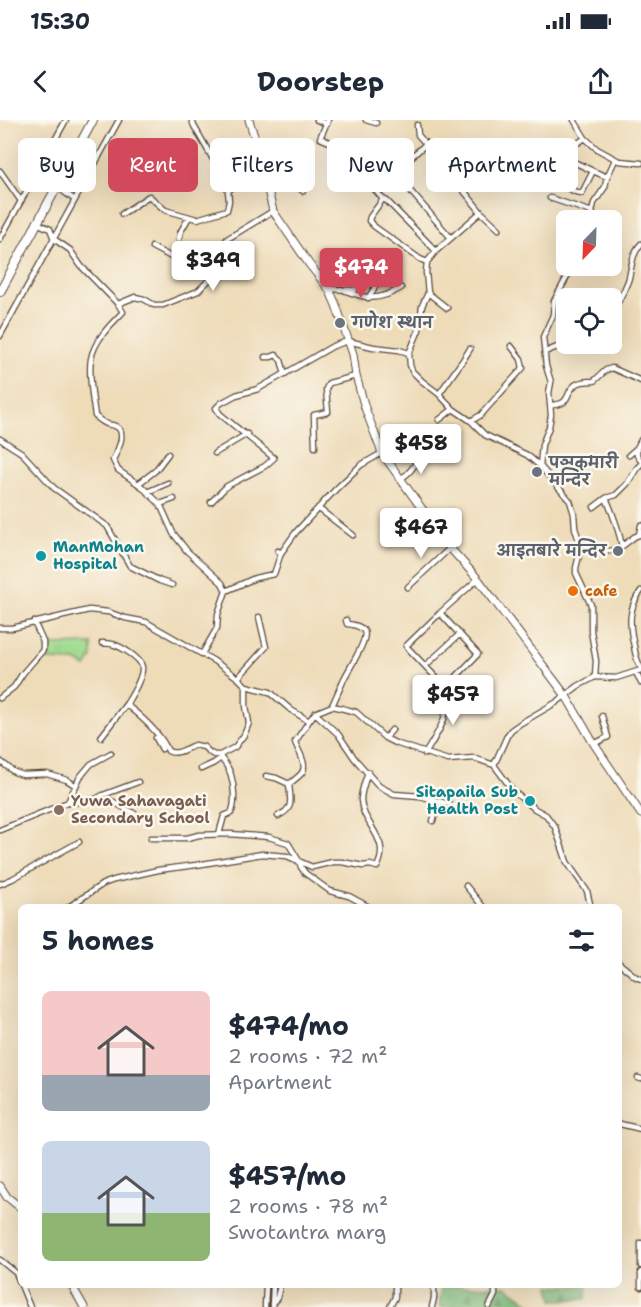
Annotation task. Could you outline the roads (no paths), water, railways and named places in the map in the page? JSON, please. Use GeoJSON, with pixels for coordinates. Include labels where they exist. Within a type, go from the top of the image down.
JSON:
{"type":"FeatureCollection","features":[{"type":"Feature","properties":{"kind":"highway"},"geometry":{"type":"LineString","coordinates":[[83,138],[93,120]]}},
{"type":"Feature","properties":{"kind":"highway"},"geometry":{"type":"LineString","coordinates":[[0,292],[54,192]]}},
{"type":"Feature","properties":{"kind":"main road"},"geometry":{"type":"LineString","coordinates":[[249,120],[254,138]]}},
{"type":"Feature","properties":{"kind":"main road"},"geometry":{"type":"LineString","coordinates":[[268,192],[273,211],[329,289],[352,354],[365,408],[382,453],[450,548],[478,579],[566,696],[594,744],[641,814]]}},
{"type":"Feature","properties":{"kind":"main road"},"geometry":{"type":"LineString","coordinates":[[0,1186],[7,1197],[18,1206]]}},
{"type":"Feature","properties":{"kind":"main road"},"geometry":{"type":"LineString","coordinates":[[73,1288],[84,1307]]}},
{"type":"Feature","properties":{"kind":"street"},"geometry":{"type":"LineString","coordinates":[[56,138],[66,120]]}},
{"type":"Feature","properties":{"kind":"street"},"geometry":{"type":"LineString","coordinates":[[0,336],[119,120]]}},
{"type":"Feature","properties":{"kind":"street"},"geometry":{"type":"LineString","coordinates":[[192,120],[210,154]]}},
{"type":"Feature","properties":{"kind":"street"},"geometry":{"type":"LineString","coordinates":[[317,120],[327,122],[320,138],[327,141]]}},
{"type":"Feature","properties":{"kind":"street"},"geometry":{"type":"LineString","coordinates":[[366,120],[375,123]]}},
{"type":"Feature","properties":{"kind":"street"},"geometry":{"type":"LineString","coordinates":[[574,120],[585,138],[597,149],[615,160],[641,163]]}},
{"type":"Feature","properties":{"kind":"street"},"geometry":{"type":"LineString","coordinates":[[414,154],[426,144],[418,135],[417,125]]}},
{"type":"Feature","properties":{"kind":"street"},"geometry":{"type":"LineString","coordinates":[[578,143],[585,138]]}},
{"type":"Feature","properties":{"kind":"street"},"geometry":{"type":"LineString","coordinates":[[592,210],[594,203],[605,187],[615,160]]}},
{"type":"Feature","properties":{"kind":"street"},"geometry":{"type":"LineString","coordinates":[[578,164],[607,177]]}},
{"type":"Feature","properties":{"kind":"street"},"geometry":{"type":"LineString","coordinates":[[0,171],[21,201]]}},
{"type":"Feature","properties":{"kind":"street"},"geometry":{"type":"LineString","coordinates":[[576,192],[582,193],[593,171]]}},
{"type":"Feature","properties":{"kind":"street"},"geometry":{"type":"LineString","coordinates":[[0,239],[26,192]]}},
{"type":"Feature","properties":{"kind":"street"},"geometry":{"type":"LineString","coordinates":[[64,192],[75,200]]}},
{"type":"Feature","properties":{"kind":"street"},"geometry":{"type":"LineString","coordinates":[[122,214],[149,196],[165,210],[197,219],[227,210],[228,192]]}},
{"type":"Feature","properties":{"kind":"street"},"geometry":{"type":"LineString","coordinates":[[377,192],[436,251]]}},
{"type":"Feature","properties":{"kind":"street"},"geometry":{"type":"LineString","coordinates":[[411,192],[451,238]]}},
{"type":"Feature","properties":{"kind":"street"},"geometry":{"type":"LineString","coordinates":[[465,192],[499,229]]}},
{"type":"Feature","properties":{"kind":"street"},"geometry":{"type":"LineString","coordinates":[[550,198],[586,210]]}},
{"type":"Feature","properties":{"kind":"street"},"geometry":{"type":"LineString","coordinates":[[383,199],[369,221],[427,262]]}},
{"type":"Feature","properties":{"kind":"street"},"geometry":{"type":"LineString","coordinates":[[118,304],[135,297],[154,304],[163,304],[198,291],[213,276],[217,253],[227,239],[273,211]]}},
{"type":"Feature","properties":{"kind":"street"},"geometry":{"type":"LineString","coordinates":[[481,212],[436,251],[427,262],[428,293],[422,306],[419,330],[409,354],[412,371],[485,435],[526,455],[540,466],[570,501],[581,547],[576,573],[591,605],[591,630],[596,661],[595,677]]}},
{"type":"Feature","properties":{"kind":"street"},"geometry":{"type":"LineString","coordinates":[[179,238],[189,217]]}},
{"type":"Feature","properties":{"kind":"street"},"geometry":{"type":"LineString","coordinates":[[36,223],[50,230],[54,239],[70,250],[81,266],[123,312],[99,340],[91,358],[90,368],[95,416],[122,432],[113,460],[118,470],[160,504],[173,533],[187,551],[222,584],[226,591]]}},
{"type":"Feature","properties":{"kind":"street"},"geometry":{"type":"LineString","coordinates":[[622,293],[628,280],[635,250],[641,244]]}},
{"type":"Feature","properties":{"kind":"street"},"geometry":{"type":"LineString","coordinates":[[152,247],[196,270],[213,276]]}},
{"type":"Feature","properties":{"kind":"street"},"geometry":{"type":"LineString","coordinates":[[329,289],[355,290],[359,285],[363,269]]}},
{"type":"Feature","properties":{"kind":"street"},"geometry":{"type":"LineString","coordinates":[[368,298],[380,274]]}},
{"type":"Feature","properties":{"kind":"street"},"geometry":{"type":"LineString","coordinates":[[540,466],[542,446],[549,428],[551,382],[546,366],[543,337],[553,315],[554,301],[568,276]]}},
{"type":"Feature","properties":{"kind":"street"},"geometry":{"type":"LineString","coordinates":[[340,289],[368,298],[387,296],[401,288]]}},
{"type":"Feature","properties":{"kind":"street"},"geometry":{"type":"LineString","coordinates":[[428,293],[447,308]]}},
{"type":"Feature","properties":{"kind":"street"},"geometry":{"type":"LineString","coordinates":[[211,502],[227,486],[265,466],[274,458],[220,414],[216,408],[221,403],[236,395],[258,389],[333,346],[348,341],[399,350],[409,354]]}},
{"type":"Feature","properties":{"kind":"street"},"geometry":{"type":"LineString","coordinates":[[471,421],[481,415],[523,368],[521,360],[510,346]]}},
{"type":"Feature","properties":{"kind":"street"},"geometry":{"type":"LineString","coordinates":[[439,394],[470,348]]}},
{"type":"Feature","properties":{"kind":"street"},"geometry":{"type":"LineString","coordinates":[[545,352],[556,348]]}},
{"type":"Feature","properties":{"kind":"street"},"geometry":{"type":"LineString","coordinates":[[265,357],[276,355],[281,360],[285,374]]}},
{"type":"Feature","properties":{"kind":"street"},"geometry":{"type":"LineString","coordinates":[[550,405],[563,402],[575,384],[594,381],[606,370],[612,368],[641,381]]}},
{"type":"Feature","properties":{"kind":"street"},"geometry":{"type":"LineString","coordinates":[[315,447],[314,415],[328,412],[326,389],[329,383],[356,376]]}},
{"type":"Feature","properties":{"kind":"street"},"geometry":{"type":"LineString","coordinates":[[439,420],[453,409]]}},
{"type":"Feature","properties":{"kind":"street"},"geometry":{"type":"LineString","coordinates":[[215,453],[247,434]]}},
{"type":"Feature","properties":{"kind":"street"},"geometry":{"type":"LineString","coordinates":[[0,439],[21,453],[54,488],[107,526],[130,566],[172,585]]}},
{"type":"Feature","properties":{"kind":"street"},"geometry":{"type":"LineString","coordinates":[[622,547],[620,532],[606,498],[616,495],[633,477],[641,463],[637,455],[637,448],[641,440]]}},
{"type":"Feature","properties":{"kind":"street"},"geometry":{"type":"LineString","coordinates":[[400,478],[408,475],[417,458],[403,448]]}},
{"type":"Feature","properties":{"kind":"street"},"geometry":{"type":"LineString","coordinates":[[629,454],[637,448]]}},
{"type":"Feature","properties":{"kind":"street"},"geometry":{"type":"LineString","coordinates":[[202,654],[217,628],[218,614],[226,591],[255,578],[274,574],[279,552],[296,532],[361,465],[382,453]]}},
{"type":"Feature","properties":{"kind":"street"},"geometry":{"type":"LineString","coordinates":[[138,484],[155,471],[168,454]]}},
{"type":"Feature","properties":{"kind":"street"},"geometry":{"type":"LineString","coordinates":[[147,492],[168,483]]}},
{"type":"Feature","properties":{"kind":"street"},"geometry":{"type":"LineString","coordinates":[[160,504],[174,499]]}},
{"type":"Feature","properties":{"kind":"street"},"geometry":{"type":"LineString","coordinates":[[318,508],[353,536]]}},
{"type":"Feature","properties":{"kind":"street"},"geometry":{"type":"LineString","coordinates":[[581,547],[616,551],[640,534],[641,525]]}},
{"type":"Feature","properties":{"kind":"street"},"geometry":{"type":"LineString","coordinates":[[408,587],[450,548]]}},
{"type":"Feature","properties":{"kind":"street"},"geometry":{"type":"LineString","coordinates":[[446,688],[406,646],[478,579]]}},
{"type":"Feature","properties":{"kind":"street"},"geometry":{"type":"LineString","coordinates":[[641,591],[630,616],[641,683]]}},
{"type":"Feature","properties":{"kind":"street"},"geometry":{"type":"LineString","coordinates":[[0,628],[12,628],[89,610],[108,612],[146,622],[214,661],[246,686],[270,692],[291,710],[309,721]]}},
{"type":"Feature","properties":{"kind":"street"},"geometry":{"type":"LineString","coordinates":[[425,754],[444,718],[445,711],[436,698],[478,654],[440,613]]}},
{"type":"Feature","properties":{"kind":"street"},"geometry":{"type":"LineString","coordinates":[[238,678],[266,647],[259,617]]}},
{"type":"Feature","properties":{"kind":"street"},"geometry":{"type":"LineString","coordinates":[[332,706],[365,634],[360,627],[347,624],[346,620]]}},
{"type":"Feature","properties":{"kind":"street"},"geometry":{"type":"LineString","coordinates":[[0,698],[14,687],[43,650],[43,642],[34,622]]}},
{"type":"Feature","properties":{"kind":"street"},"geometry":{"type":"LineString","coordinates":[[425,666],[460,634]]}},
{"type":"Feature","properties":{"kind":"street"},"geometry":{"type":"LineString","coordinates":[[100,737],[127,703],[137,684],[142,666],[135,656],[113,644],[102,643]]}},
{"type":"Feature","properties":{"kind":"street"},"geometry":{"type":"LineString","coordinates":[[494,765],[511,730],[521,723],[595,677],[616,678],[639,670]]}},
{"type":"Feature","properties":{"kind":"street"},"geometry":{"type":"LineString","coordinates":[[201,769],[214,763],[220,756],[235,747],[244,735],[249,723],[246,686]]}},
{"type":"Feature","properties":{"kind":"street"},"geometry":{"type":"LineString","coordinates":[[127,703],[152,728],[170,753],[176,753],[195,744],[204,747],[209,753],[220,756],[231,775],[234,809],[224,816],[219,834]]}},
{"type":"Feature","properties":{"kind":"street"},"geometry":{"type":"LineString","coordinates":[[289,784],[300,775],[304,766],[295,742],[315,713],[332,706],[356,712],[385,738],[394,743],[448,760],[474,758],[494,765],[513,792],[551,821],[567,862],[587,891],[590,904]]}},
{"type":"Feature","properties":{"kind":"street"},"geometry":{"type":"LineString","coordinates":[[315,713],[338,734],[355,759],[379,786],[394,794],[420,796],[459,807]]}},
{"type":"Feature","properties":{"kind":"street"},"geometry":{"type":"LineString","coordinates":[[594,744],[608,737],[602,716]]}},
{"type":"Feature","properties":{"kind":"street"},"geometry":{"type":"LineString","coordinates":[[152,728],[162,749]]}},
{"type":"Feature","properties":{"kind":"street"},"geometry":{"type":"LineString","coordinates":[[385,738],[392,730]]}},
{"type":"Feature","properties":{"kind":"street"},"geometry":{"type":"LineString","coordinates":[[68,802],[75,786],[91,764],[111,753]]}},
{"type":"Feature","properties":{"kind":"street"},"geometry":{"type":"LineString","coordinates":[[0,761],[14,772],[23,775],[47,774],[67,780],[75,786]]}},
{"type":"Feature","properties":{"kind":"street"},"geometry":{"type":"LineString","coordinates":[[73,904],[114,880],[158,870],[262,854],[276,854],[312,867],[342,862],[377,867],[380,860],[379,839],[364,813],[361,801],[368,772]]}},
{"type":"Feature","properties":{"kind":"street"},"geometry":{"type":"LineString","coordinates":[[266,776],[289,784]]}},
{"type":"Feature","properties":{"kind":"street"},"geometry":{"type":"LineString","coordinates":[[0,830],[68,802],[96,799],[138,782]]}},
{"type":"Feature","properties":{"kind":"street"},"geometry":{"type":"LineString","coordinates":[[278,816],[287,812],[291,805],[289,784]]}},
{"type":"Feature","properties":{"kind":"street"},"geometry":{"type":"LineString","coordinates":[[96,799],[112,801],[135,814]]}},
{"type":"Feature","properties":{"kind":"street"},"geometry":{"type":"LineString","coordinates":[[433,821],[439,802]]}},
{"type":"Feature","properties":{"kind":"street"},"geometry":{"type":"LineString","coordinates":[[151,838],[187,838],[219,834],[269,837],[288,843],[304,873],[330,891],[349,896],[364,904]]}},
{"type":"Feature","properties":{"kind":"street"},"geometry":{"type":"LineString","coordinates":[[0,884],[79,842]]}},
{"type":"Feature","properties":{"kind":"street"},"geometry":{"type":"LineString","coordinates":[[466,886],[481,904]]}},
{"type":"Feature","properties":{"kind":"street"},"geometry":{"type":"LineString","coordinates":[[622,967],[641,979]]}},
{"type":"Feature","properties":{"kind":"street"},"geometry":{"type":"LineString","coordinates":[[622,1124],[641,1128]]}},
{"type":"Feature","properties":{"kind":"street"},"geometry":{"type":"LineString","coordinates":[[641,1243],[641,1266]]}},
{"type":"Feature","properties":{"kind":"street"},"geometry":{"type":"LineString","coordinates":[[0,1260],[16,1273],[18,1278]]}},
{"type":"Feature","properties":{"kind":"street"},"geometry":{"type":"LineString","coordinates":[[641,1272],[641,1287]]}},
{"type":"Feature","properties":{"kind":"street"},"geometry":{"type":"LineString","coordinates":[[22,1288],[30,1307]]}},
{"type":"Feature","properties":{"kind":"street"},"geometry":{"type":"LineString","coordinates":[[265,1307],[266,1288]]}},
{"type":"Feature","properties":{"kind":"street"},"geometry":{"type":"LineString","coordinates":[[272,1306],[273,1288]]}},
{"type":"Feature","properties":{"kind":"street"},"geometry":{"type":"LineString","coordinates":[[272,1306],[280,1288]]}},
{"type":"Feature","properties":{"kind":"street"},"geometry":{"type":"LineString","coordinates":[[390,1307],[395,1297],[395,1288]]}},
{"type":"Feature","properties":{"kind":"street"},"geometry":{"type":"LineString","coordinates":[[432,1307],[434,1288]]}},
{"type":"Feature","properties":{"kind":"street"},"geometry":{"type":"LineString","coordinates":[[489,1307],[495,1295],[495,1288]]}},
{"type":"Feature","properties":{"kind":"place","name":"गणेश स्थान"},"geometry":{"type":"Point","coordinates":[340,323]}},
{"type":"Feature","properties":{"kind":"place","name":"पञ्चकुमारी मन्दिर"},"geometry":{"type":"Point","coordinates":[537,472]}},
{"type":"Feature","properties":{"kind":"place","name":"आइतबारे मन्दिर"},"geometry":{"type":"Point","coordinates":[618,551]}},
{"type":"Feature","properties":{"kind":"place","name":"ManMohan Hospital"},"geometry":{"type":"Point","coordinates":[41,556]}},
{"type":"Feature","properties":{"kind":"place","name":"cafe"},"geometry":{"type":"Point","coordinates":[573,591]}},
{"type":"Feature","properties":{"kind":"place","name":"Sitapaila Sub Health Post"},"geometry":{"type":"Point","coordinates":[530,801]}},
{"type":"Feature","properties":{"kind":"place","name":"Yuwa Sahavagati Secondary School"},"geometry":{"type":"Point","coordinates":[59,810]}}]}
